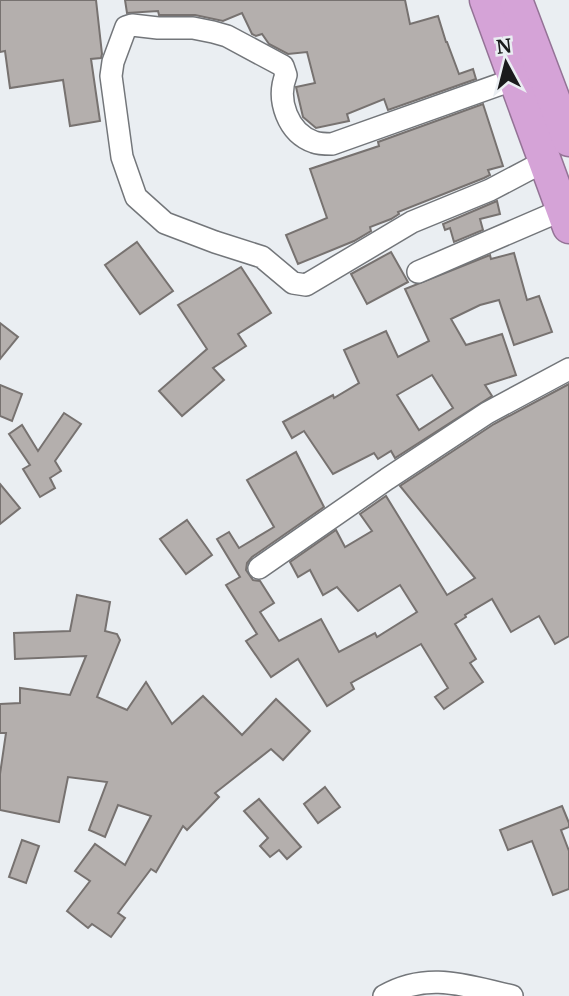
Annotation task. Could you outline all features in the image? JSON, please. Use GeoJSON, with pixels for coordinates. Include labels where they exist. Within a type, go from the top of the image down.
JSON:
{"type":"FeatureCollection","features":[{"type":"Feature","properties":{"kind":"highway"},"geometry":{"type":"LineString","coordinates":[[486,0],[566,218]]}},
{"type":"Feature","properties":{"kind":"highway"},"geometry":{"type":"LineString","coordinates":[[523,2],[569,140]]}},
{"type":"Feature","properties":{"kind":"street"},"geometry":{"type":"LineString","coordinates":[[515,79],[332,144],[314,142],[291,126],[283,98],[282,84],[286,75],[283,66],[227,36],[193,28],[132,25],[125,27],[111,76],[122,157],[136,197],[165,223],[262,257],[293,283],[306,285],[412,222],[490,190],[545,161]]}},
{"type":"Feature","properties":{"kind":"street"},"geometry":{"type":"LineString","coordinates":[[418,272],[566,218]]}},
{"type":"Feature","properties":{"kind":"street"},"geometry":{"type":"LineString","coordinates":[[259,568],[487,413],[569,369]]}},
{"type":"Feature","properties":{"kind":"street"},"geometry":{"type":"LineString","coordinates":[[384,996],[398,988],[439,980],[512,996]]}},
{"type":"Feature","properties":{"kind":"building"},"geometry":{"type":"Polygon","coordinates":[[[0,0],[96,0],[102,54],[101,58],[91,59],[100,121],[70,126],[63,80],[10,88],[5,51],[0,52],[0,0]]]}},
{"type":"Feature","properties":{"kind":"building"},"geometry":{"type":"Polygon","coordinates":[[[125,0],[405,0],[410,24],[438,16],[459,74],[473,69],[476,79],[388,110],[384,99],[347,114],[349,121],[316,128],[303,117],[296,87],[315,83],[307,52],[288,54],[269,44],[262,34],[252,34],[242,13],[223,21],[195,15],[159,15],[158,11],[127,13],[125,0]]]}},
{"type":"Feature","properties":{"kind":"building"},"geometry":{"type":"Polygon","coordinates":[[[483,104],[503,166],[488,170],[490,175],[484,178],[398,212],[399,214],[391,219],[370,227],[371,231],[354,241],[298,264],[286,235],[327,218],[310,169],[379,146],[378,142],[483,104]]]}},
{"type":"Feature","properties":{"kind":"building"},"geometry":{"type":"Polygon","coordinates":[[[497,201],[500,214],[480,219],[483,230],[454,242],[450,228],[445,230],[443,224],[497,201]]]}},
{"type":"Feature","properties":{"kind":"building"},"geometry":{"type":"Polygon","coordinates":[[[137,242],[173,291],[140,314],[105,265],[137,242]]]}},
{"type":"Feature","properties":{"kind":"building"},"geometry":{"type":"Polygon","coordinates":[[[391,252],[408,282],[367,304],[351,274],[391,252]]]}},
{"type":"Feature","properties":{"kind":"building"},"geometry":{"type":"Polygon","coordinates":[[[514,253],[527,300],[539,296],[552,332],[514,345],[499,300],[480,305],[451,319],[466,345],[502,334],[516,375],[485,385],[492,396],[395,458],[391,451],[378,459],[374,453],[333,474],[304,431],[292,438],[283,422],[359,383],[344,350],[386,331],[398,357],[429,341],[405,289],[490,255],[491,259],[514,253]],[[432,375],[397,395],[419,430],[453,408],[432,375]]]}},
{"type":"Feature","properties":{"kind":"building"},"geometry":{"type":"Polygon","coordinates":[[[241,267],[271,313],[238,334],[246,346],[213,368],[224,380],[182,416],[159,391],[207,349],[178,305],[241,267]]]}},
{"type":"Feature","properties":{"kind":"building"},"geometry":{"type":"Polygon","coordinates":[[[0,323],[18,337],[0,359],[0,323]]]}},
{"type":"Feature","properties":{"kind":"building"},"geometry":{"type":"Polygon","coordinates":[[[569,384],[569,636],[555,644],[539,616],[511,632],[492,599],[455,624],[476,659],[470,663],[483,682],[444,709],[435,697],[448,688],[421,644],[351,683],[354,689],[327,706],[298,659],[271,677],[246,641],[257,634],[226,585],[240,577],[217,539],[229,532],[239,548],[274,527],[247,480],[296,452],[324,507],[252,557],[246,570],[253,580],[260,581],[274,603],[260,612],[279,641],[321,619],[339,652],[375,633],[377,637],[417,612],[400,585],[358,611],[337,587],[323,595],[310,570],[298,577],[290,562],[336,530],[345,547],[372,531],[360,514],[386,496],[447,595],[475,578],[400,486],[494,424],[569,384]]]}},
{"type":"Feature","properties":{"kind":"building"},"geometry":{"type":"Polygon","coordinates":[[[0,385],[22,394],[12,421],[0,416],[0,385]]]}},
{"type":"Feature","properties":{"kind":"building"},"geometry":{"type":"Polygon","coordinates":[[[64,413],[81,424],[55,461],[61,471],[50,478],[55,488],[40,497],[23,469],[30,465],[9,434],[22,425],[38,451],[64,413]]]}},
{"type":"Feature","properties":{"kind":"building"},"geometry":{"type":"Polygon","coordinates":[[[0,484],[20,508],[0,524],[0,484]]]}},
{"type":"Feature","properties":{"kind":"building"},"geometry":{"type":"Polygon","coordinates":[[[187,520],[212,555],[186,574],[160,539],[187,520]]]}},
{"type":"Feature","properties":{"kind":"building"},"geometry":{"type":"Polygon","coordinates":[[[77,595],[110,602],[105,631],[117,634],[120,640],[97,697],[127,710],[146,682],[172,724],[203,696],[242,735],[276,699],[310,731],[283,760],[271,749],[215,793],[219,797],[187,830],[183,826],[156,872],[151,869],[118,913],[125,918],[111,937],[92,924],[88,928],[67,911],[90,881],[75,871],[95,844],[125,865],[151,816],[118,805],[105,837],[89,830],[107,782],[68,777],[59,822],[0,810],[0,774],[6,733],[0,733],[0,704],[20,703],[20,688],[70,695],[86,656],[15,659],[14,633],[70,631],[77,595]]]}},
{"type":"Feature","properties":{"kind":"building"},"geometry":{"type":"Polygon","coordinates":[[[325,787],[340,807],[318,823],[304,804],[325,787]]]}},
{"type":"Feature","properties":{"kind":"building"},"geometry":{"type":"Polygon","coordinates":[[[259,799],[301,847],[287,859],[279,850],[270,857],[260,846],[268,838],[244,811],[259,799]]]}},
{"type":"Feature","properties":{"kind":"building"},"geometry":{"type":"Polygon","coordinates":[[[562,806],[569,823],[569,827],[561,830],[569,851],[569,889],[553,895],[532,841],[508,850],[500,830],[562,806]]]}},
{"type":"Feature","properties":{"kind":"building"},"geometry":{"type":"Polygon","coordinates":[[[22,840],[39,846],[26,883],[9,877],[22,840]]]}}]}
